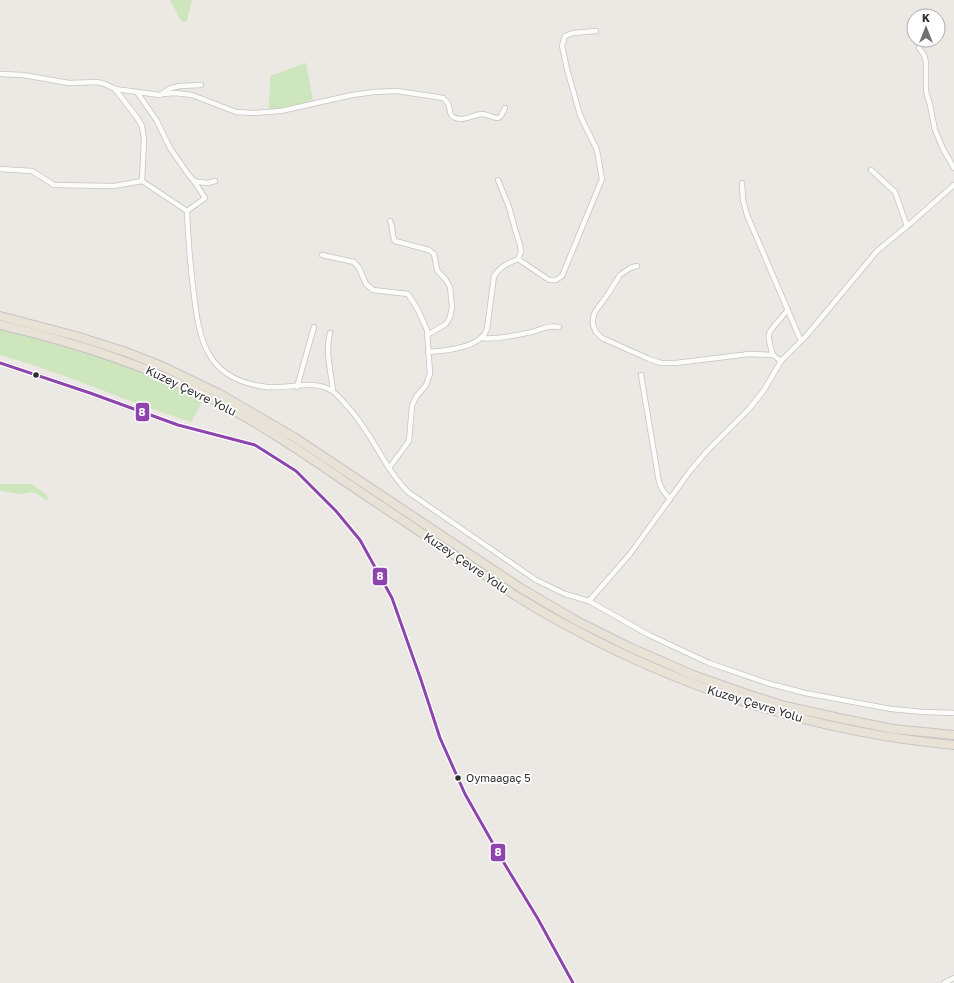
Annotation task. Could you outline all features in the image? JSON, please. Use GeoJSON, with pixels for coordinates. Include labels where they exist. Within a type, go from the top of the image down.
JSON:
{"type":"FeatureCollection","features":[{"type":"Feature","properties":{"kind":"highway","name":"Kuzey Çevre Yolu"},"geometry":{"type":"LineString","coordinates":[[0,316],[76,336],[126,352],[164,367],[220,394],[294,437],[519,587],[577,621],[627,646],[693,674],[785,706],[893,729],[954,735]]}},
{"type":"Feature","properties":{"kind":"highway","name":"Kuzey Çevre Yolu"},"geometry":{"type":"LineString","coordinates":[[0,325],[73,344],[123,360],[160,375],[216,401],[291,445],[516,596],[572,629],[620,653],[690,683],[752,704],[838,727],[893,737],[954,745]]}},
{"type":"Feature","properties":{"kind":"highway"},"geometry":{"type":"LineString","coordinates":[[893,737],[954,748]]}},
{"type":"Feature","properties":{"kind":"street"},"geometry":{"type":"LineString","coordinates":[[518,258],[549,280],[561,278],[602,179],[597,150],[580,115],[567,70],[562,46],[565,36],[573,33],[596,31]]}},
{"type":"Feature","properties":{"kind":"street"},"geometry":{"type":"LineString","coordinates":[[920,48],[926,62],[926,92],[935,130],[943,149],[954,168]]}},
{"type":"Feature","properties":{"kind":"street"},"geometry":{"type":"LineString","coordinates":[[0,74],[23,75],[69,83],[97,82],[105,84],[115,90],[136,116],[142,126],[144,139],[142,181]]}},
{"type":"Feature","properties":{"kind":"street"},"geometry":{"type":"LineString","coordinates":[[163,94],[171,88],[201,85]]}},
{"type":"Feature","properties":{"kind":"street"},"geometry":{"type":"LineString","coordinates":[[115,90],[160,95],[175,93],[192,95],[236,112],[245,113],[281,111],[352,95],[397,90],[443,98],[448,103],[451,114],[458,119],[483,114],[498,118],[501,116],[504,108]]}},
{"type":"Feature","properties":{"kind":"street"},"geometry":{"type":"LineString","coordinates":[[137,92],[157,121],[170,148],[205,198],[187,212]]}},
{"type":"Feature","properties":{"kind":"street"},"geometry":{"type":"LineString","coordinates":[[0,169],[32,172],[54,185],[114,186],[142,181],[187,212]]}},
{"type":"Feature","properties":{"kind":"street"},"geometry":{"type":"LineString","coordinates":[[871,170],[895,192],[907,226]]}},
{"type":"Feature","properties":{"kind":"street"},"geometry":{"type":"LineString","coordinates":[[428,352],[461,348],[482,338],[487,329],[494,276],[502,266],[518,258],[521,252],[509,207],[498,180]]}},
{"type":"Feature","properties":{"kind":"street"},"geometry":{"type":"LineString","coordinates":[[194,181],[205,183],[216,181]]}},
{"type":"Feature","properties":{"kind":"street"},"geometry":{"type":"LineString","coordinates":[[742,183],[743,200],[747,215],[801,341]]}},
{"type":"Feature","properties":{"kind":"street"},"geometry":{"type":"LineString","coordinates":[[589,601],[630,554],[681,482],[699,460],[741,418],[758,398],[781,361],[801,341],[877,251],[954,185]]}},
{"type":"Feature","properties":{"kind":"street"},"geometry":{"type":"LineString","coordinates":[[187,212],[195,308],[200,336],[207,351],[215,362],[226,372],[243,382],[255,385],[270,387],[315,385],[333,391],[340,397],[364,427],[398,482],[414,497],[527,575],[553,589],[589,601],[629,625],[669,645],[716,665],[767,682],[805,693],[891,709],[954,713]]}},
{"type":"Feature","properties":{"kind":"street"},"geometry":{"type":"LineString","coordinates":[[390,221],[393,229],[394,241],[429,250],[434,254],[437,270],[450,287],[452,307],[449,320],[444,326],[427,335]]}},
{"type":"Feature","properties":{"kind":"street"},"geometry":{"type":"LineString","coordinates":[[322,255],[354,262],[359,268],[366,284],[373,290],[408,294],[418,310],[427,330],[430,374],[426,385],[416,397],[412,406],[409,441],[389,468]]}},
{"type":"Feature","properties":{"kind":"street"},"geometry":{"type":"LineString","coordinates":[[637,266],[626,270],[620,275],[595,312],[593,325],[596,332],[602,338],[649,359],[667,363],[749,354],[772,355],[781,361]]}},
{"type":"Feature","properties":{"kind":"street"},"geometry":{"type":"LineString","coordinates":[[772,355],[769,332],[783,318],[788,309]]}},
{"type":"Feature","properties":{"kind":"street"},"geometry":{"type":"LineString","coordinates":[[482,338],[493,338],[533,331],[549,326],[559,327]]}},
{"type":"Feature","properties":{"kind":"street"},"geometry":{"type":"LineString","coordinates":[[297,387],[314,327]]}},
{"type":"Feature","properties":{"kind":"street"},"geometry":{"type":"LineString","coordinates":[[330,333],[327,356],[333,391]]}},
{"type":"Feature","properties":{"kind":"street"},"geometry":{"type":"LineString","coordinates":[[0,363],[90,392],[178,425],[255,445],[296,471],[336,511],[360,540],[392,598],[440,738],[465,794],[538,919],[573,983]]}},
{"type":"Feature","properties":{"kind":"street"},"geometry":{"type":"LineString","coordinates":[[641,375],[659,482],[663,491],[670,499]]}},
{"type":"Feature","properties":{"kind":"street"},"geometry":{"type":"LineString","coordinates":[[944,983],[954,978]]}},
{"type":"Feature","properties":{"kind":"green space"},"geometry":{"type":"Polygon","coordinates":[[[170,0],[192,0],[187,21],[181,21],[170,0]]]}},
{"type":"Feature","properties":{"kind":"green space"},"geometry":{"type":"Polygon","coordinates":[[[306,63],[313,100],[290,107],[269,110],[270,76],[306,63]]]}},
{"type":"Feature","properties":{"kind":"green space"},"geometry":{"type":"Polygon","coordinates":[[[0,329],[87,352],[137,371],[203,400],[191,422],[143,406],[48,370],[0,355],[0,329]]]}},
{"type":"Feature","properties":{"kind":"green space"},"geometry":{"type":"Polygon","coordinates":[[[0,484],[32,484],[48,496],[47,501],[32,492],[21,494],[0,491],[0,484]]]}},
{"type":"Feature","properties":{"kind":"transit line","name":"8"},"geometry":{"type":"LineString","coordinates":[[0,363],[90,393],[178,425],[255,445],[296,471],[336,511],[360,540],[392,598],[440,738],[465,794],[538,919],[573,983]]}},
{"type":"Feature","properties":{"kind":"place","name":"Oymaağaç 5"},"geometry":{"type":"Point","coordinates":[458,778]}}]}
